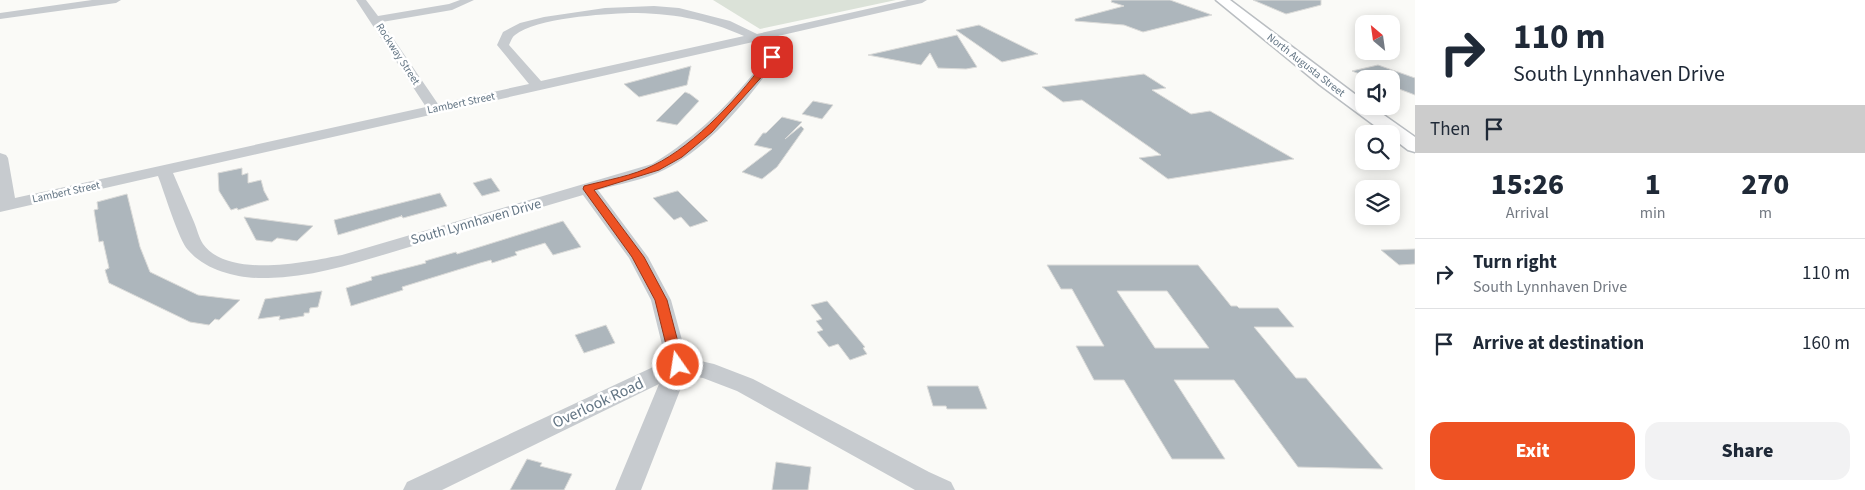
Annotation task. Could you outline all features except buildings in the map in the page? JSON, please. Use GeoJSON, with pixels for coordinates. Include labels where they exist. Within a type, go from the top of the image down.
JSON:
{"type":"FeatureCollection","features":[{"type":"Feature","properties":{"kind":"main road","name":"North Augusta Street"},"geometry":{"type":"LineString","coordinates":[[1222,0],[1326,82],[1415,146]]}},
{"type":"Feature","properties":{"kind":"street"},"geometry":{"type":"LineString","coordinates":[[0,16],[116,0]]}},
{"type":"Feature","properties":{"kind":"street","name":"Rockway Street"},"geometry":{"type":"LineString","coordinates":[[360,0],[376,20],[434,109]]}},
{"type":"Feature","properties":{"kind":"street"},"geometry":{"type":"LineString","coordinates":[[376,20],[452,7],[468,0]]}},
{"type":"Feature","properties":{"kind":"street"},"geometry":{"type":"LineString","coordinates":[[580,0],[586,7],[596,6],[685,13],[726,23],[755,37]]}},
{"type":"Feature","properties":{"kind":"street","name":"Lambert Street"},"geometry":{"type":"LineString","coordinates":[[4,206],[922,0]]}},
{"type":"Feature","properties":{"kind":"street"},"geometry":{"type":"LineString","coordinates":[[538,86],[503,45],[507,34],[515,29],[538,21],[596,6]]}},
{"type":"Feature","properties":{"kind":"street","name":"South Lynnhaven Drive"},"geometry":{"type":"LineString","coordinates":[[164,170],[195,247],[201,254],[220,264],[250,271],[295,270],[345,260],[658,167],[679,155],[709,130],[764,69],[772,57],[766,45],[755,37]]}},
{"type":"Feature","properties":{"kind":"street"},"geometry":{"type":"LineString","coordinates":[[0,158],[4,206]]}},
{"type":"Feature","properties":{"kind":"street"},"geometry":{"type":"LineString","coordinates":[[588,189],[638,257],[661,300],[678,365],[628,490]]}},
{"type":"Feature","properties":{"kind":"street"},"geometry":{"type":"LineString","coordinates":[[678,365],[706,370],[745,385],[920,480],[942,490]]}},
{"type":"Feature","properties":{"kind":"street","name":"Overlook Road"},"geometry":{"type":"LineString","coordinates":[[416,490],[678,365]]}},
{"type":"Feature","properties":{"kind":"shaded area"},"geometry":{"type":"Polygon","coordinates":[[[713,0],[896,0],[760,29],[713,0]]]}},
{"type":"Feature","properties":{"kind":"route"},"geometry":{"type":"LineString","coordinates":[[678,365],[661,300],[638,257],[588,189],[656,168],[679,155],[709,130],[764,69],[772,57]]}}]}
